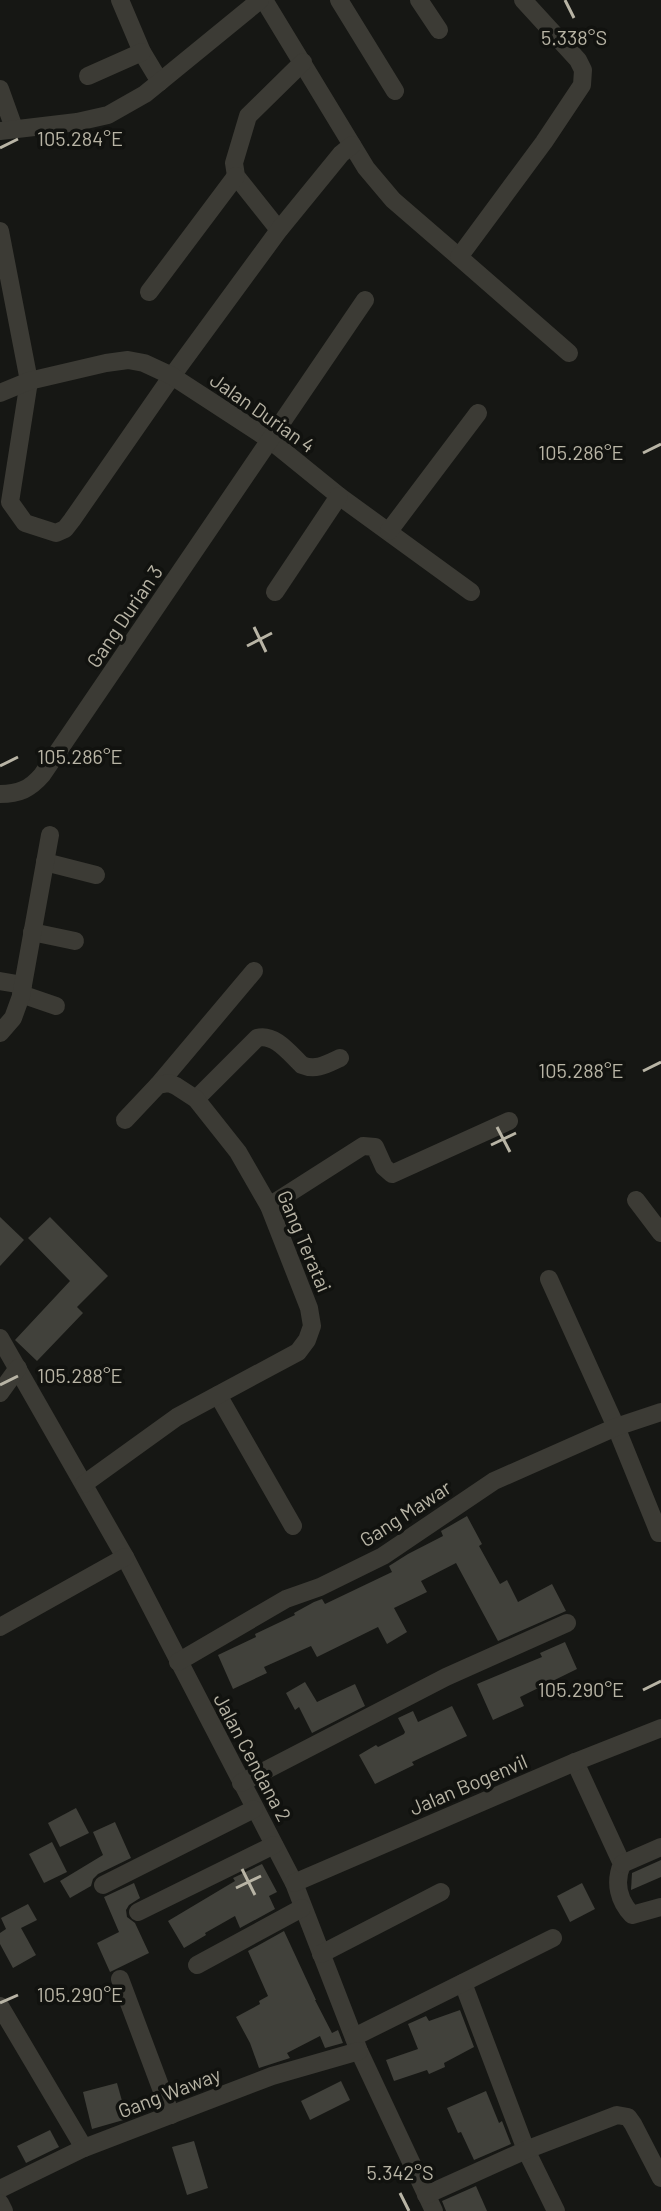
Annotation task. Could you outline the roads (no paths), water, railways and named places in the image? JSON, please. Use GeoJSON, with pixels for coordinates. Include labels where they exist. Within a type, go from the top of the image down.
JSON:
{"type":"FeatureCollection","features":[{"type":"Feature","properties":{"kind":"street"},"geometry":{"type":"LineString","coordinates":[[120,0],[142,52],[160,82]]}},
{"type":"Feature","properties":{"kind":"street"},"geometry":{"type":"LineString","coordinates":[[0,89],[7,130],[108,115],[160,82],[262,0],[352,145],[393,200],[569,353]]}},
{"type":"Feature","properties":{"kind":"street"},"geometry":{"type":"LineString","coordinates":[[339,0],[395,91]]}},
{"type":"Feature","properties":{"kind":"street"},"geometry":{"type":"LineString","coordinates":[[419,0],[439,30]]}},
{"type":"Feature","properties":{"kind":"street"},"geometry":{"type":"LineString","coordinates":[[459,257],[582,85],[583,70],[578,60],[523,0]]}},
{"type":"Feature","properties":{"kind":"street"},"geometry":{"type":"LineString","coordinates":[[88,76],[142,52]]}},
{"type":"Feature","properties":{"kind":"street"},"geometry":{"type":"LineString","coordinates":[[279,230],[236,176],[234,163],[248,116],[303,62]]}},
{"type":"Feature","properties":{"kind":"street"},"geometry":{"type":"LineString","coordinates":[[0,231],[29,381],[10,502],[25,523],[56,533],[65,529],[72,520],[279,230],[341,154],[352,145]]}},
{"type":"Feature","properties":{"kind":"street"},"geometry":{"type":"LineString","coordinates":[[149,292],[236,176]]}},
{"type":"Feature","properties":{"kind":"street","name":"Gang Durian 3"},"geometry":{"type":"LineString","coordinates":[[0,794],[31,788],[42,775],[365,300]]}},
{"type":"Feature","properties":{"kind":"street","name":"Jalan Durian 4"},"geometry":{"type":"LineString","coordinates":[[0,393],[29,381],[106,363],[128,360],[144,363],[172,376],[270,440],[339,496],[471,592]]}},
{"type":"Feature","properties":{"kind":"street"},"geometry":{"type":"LineString","coordinates":[[389,531],[478,413]]}},
{"type":"Feature","properties":{"kind":"street"},"geometry":{"type":"LineString","coordinates":[[275,592],[339,496]]}},
{"type":"Feature","properties":{"kind":"street"},"geometry":{"type":"LineString","coordinates":[[0,1033],[13,1018],[22,990],[50,835]]}},
{"type":"Feature","properties":{"kind":"street"},"geometry":{"type":"LineString","coordinates":[[45,862],[96,875]]}},
{"type":"Feature","properties":{"kind":"street"},"geometry":{"type":"LineString","coordinates":[[32,932],[75,941]]}},
{"type":"Feature","properties":{"kind":"street"},"geometry":{"type":"LineString","coordinates":[[125,1120],[254,971]]}},
{"type":"Feature","properties":{"kind":"street"},"geometry":{"type":"LineString","coordinates":[[0,981],[56,1006]]}},
{"type":"Feature","properties":{"kind":"street"},"geometry":{"type":"LineString","coordinates":[[196,1099],[257,1038],[264,1036],[272,1038],[308,1068],[315,1069],[340,1058]]}},
{"type":"Feature","properties":{"kind":"street","name":"Gang Teratai"},"geometry":{"type":"LineString","coordinates":[[84,1484],[177,1417],[298,1352],[312,1326],[309,1308],[269,1206],[238,1152],[196,1099],[169,1083],[158,1085]]}},
{"type":"Feature","properties":{"kind":"street"},"geometry":{"type":"LineString","coordinates":[[269,1206],[363,1146],[375,1147],[384,1167],[392,1174],[509,1121]]}},
{"type":"Feature","properties":{"kind":"street"},"geometry":{"type":"LineString","coordinates":[[636,1200],[661,1233]]}},
{"type":"Feature","properties":{"kind":"street"},"geometry":{"type":"LineString","coordinates":[[549,1279],[616,1427],[660,1535]]}},
{"type":"Feature","properties":{"kind":"street","name":"Jalan Cendana 2"},"geometry":{"type":"LineString","coordinates":[[0,1338],[125,1557],[294,1883],[357,2044],[429,2206]]}},
{"type":"Feature","properties":{"kind":"street"},"geometry":{"type":"LineString","coordinates":[[0,1393],[18,1368]]}},
{"type":"Feature","properties":{"kind":"street"},"geometry":{"type":"LineString","coordinates":[[218,1395],[293,1526]]}},
{"type":"Feature","properties":{"kind":"street","name":"Gang Mawar"},"geometry":{"type":"LineString","coordinates":[[178,1662],[286,1599],[320,1587],[383,1556],[494,1481],[616,1427],[661,1412]]}},
{"type":"Feature","properties":{"kind":"street"},"geometry":{"type":"LineString","coordinates":[[0,1627],[125,1557]]}},
{"type":"Feature","properties":{"kind":"street"},"geometry":{"type":"LineString","coordinates":[[241,1783],[446,1677],[567,1623]]}},
{"type":"Feature","properties":{"kind":"street","name":"Jalan Bogenvil"},"geometry":{"type":"LineString","coordinates":[[294,1883],[661,1728]]}},
{"type":"Feature","properties":{"kind":"street"},"geometry":{"type":"LineString","coordinates":[[575,1762],[622,1864]]}},
{"type":"Feature","properties":{"kind":"street"},"geometry":{"type":"LineString","coordinates":[[103,1885],[254,1809]]}},
{"type":"Feature","properties":{"kind":"street"},"geometry":{"type":"LineString","coordinates":[[138,1912],[274,1845]]}},
{"type":"Feature","properties":{"kind":"street"},"geometry":{"type":"LineString","coordinates":[[661,1847],[622,1864],[618,1873],[623,1905],[632,1915],[661,1907]]}},
{"type":"Feature","properties":{"kind":"street"},"geometry":{"type":"LineString","coordinates":[[321,1954],[441,1892]]}},
{"type":"Feature","properties":{"kind":"street"},"geometry":{"type":"LineString","coordinates":[[197,1965],[302,1908]]}},
{"type":"Feature","properties":{"kind":"street","name":"Gang Waway"},"geometry":{"type":"LineString","coordinates":[[0,2189],[84,2148],[357,2044],[463,1983],[553,1938]]}},
{"type":"Feature","properties":{"kind":"street"},"geometry":{"type":"LineString","coordinates":[[120,1979],[171,2115]]}},
{"type":"Feature","properties":{"kind":"street"},"geometry":{"type":"LineString","coordinates":[[463,1983],[526,2150],[556,2211]]}},
{"type":"Feature","properties":{"kind":"street"},"geometry":{"type":"LineString","coordinates":[[0,2006],[84,2148]]}},
{"type":"Feature","properties":{"kind":"street"},"geometry":{"type":"LineString","coordinates":[[429,2206],[526,2150],[617,2115],[628,2117],[633,2124],[661,2178]]}},
{"type":"Feature","properties":{"kind":"street"},"geometry":{"type":"LineString","coordinates":[[0,2203],[4,2211]]}}]}
